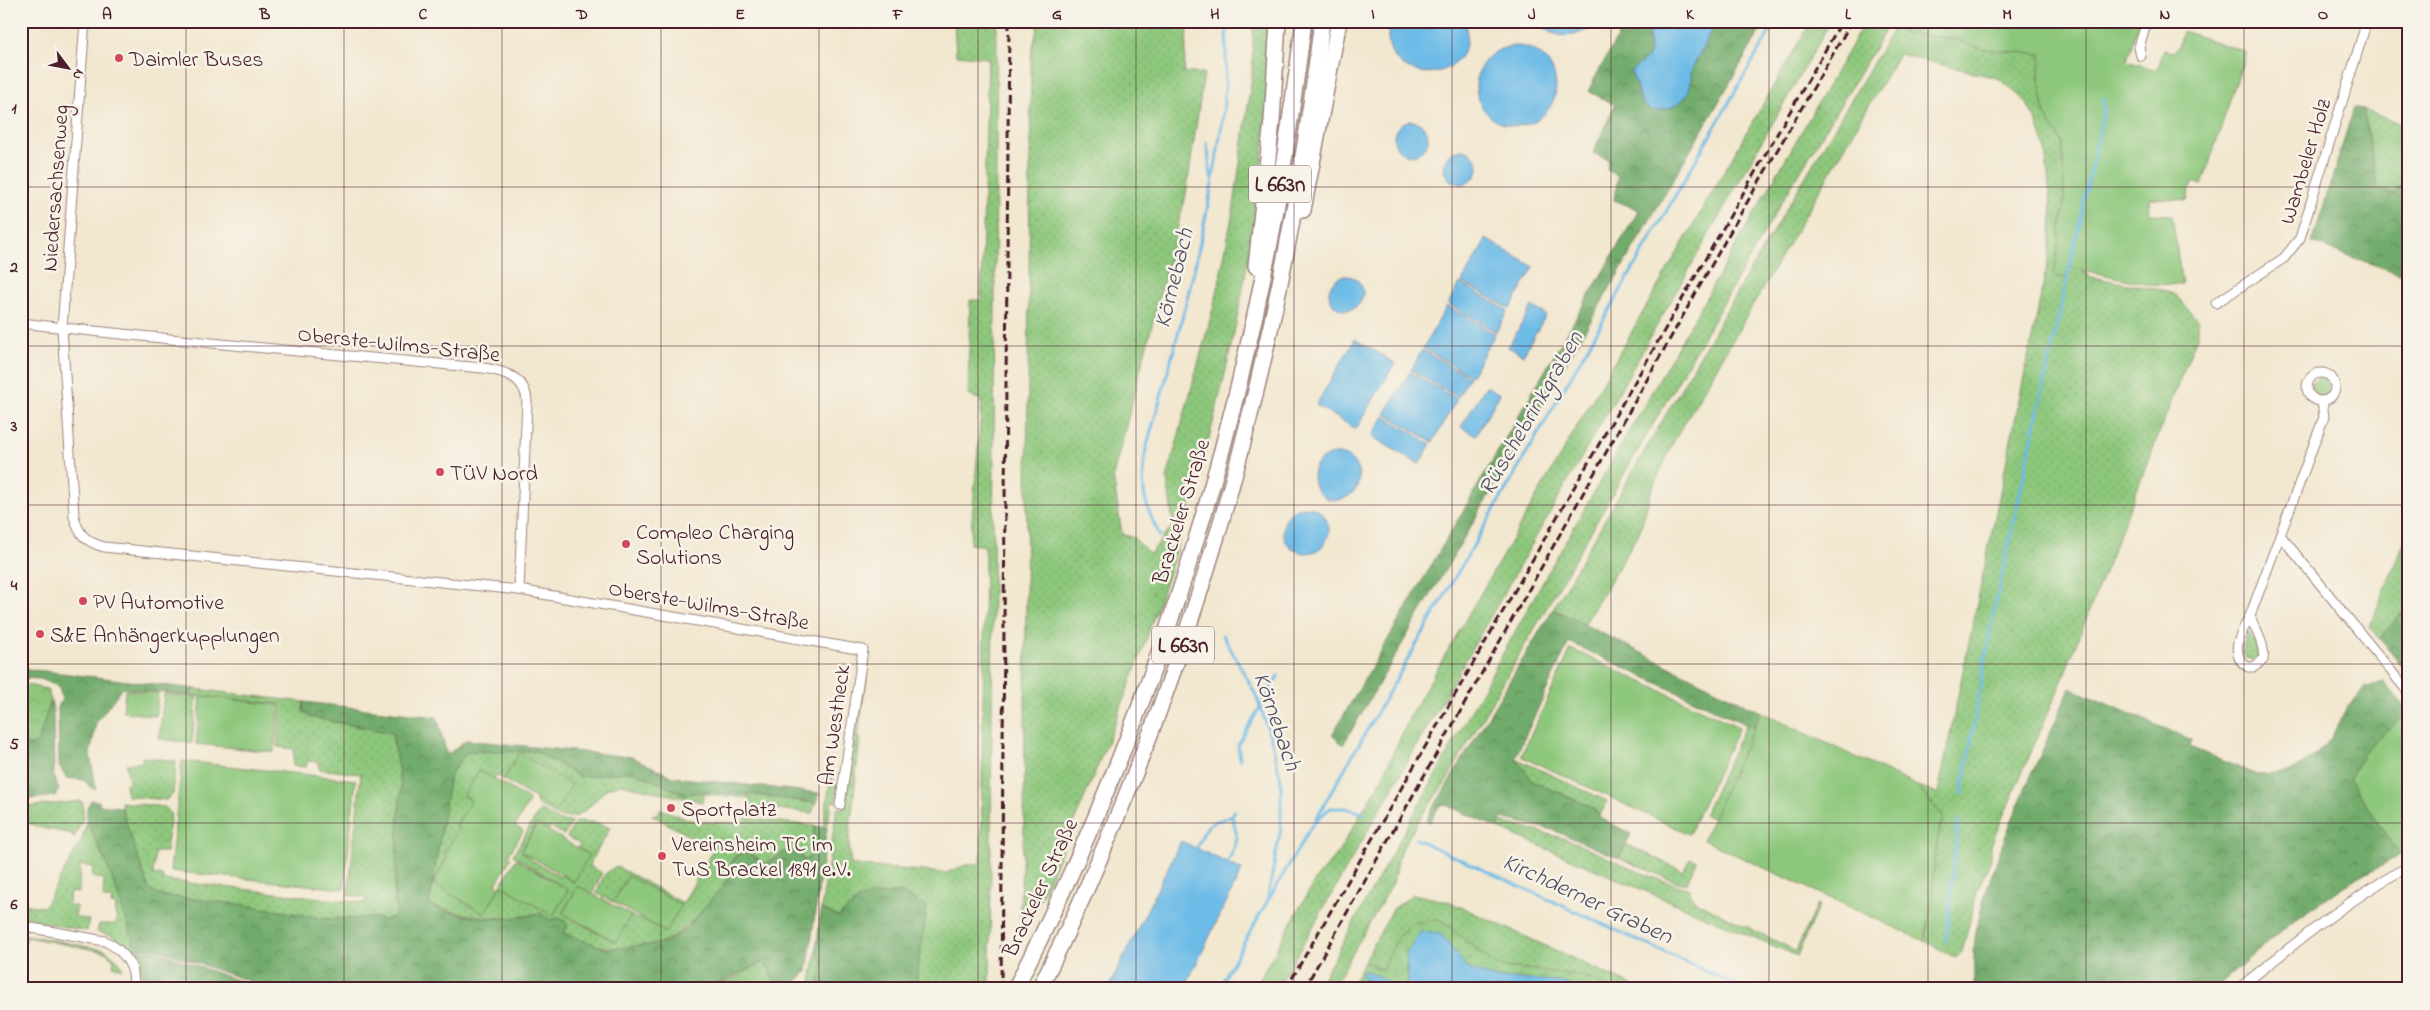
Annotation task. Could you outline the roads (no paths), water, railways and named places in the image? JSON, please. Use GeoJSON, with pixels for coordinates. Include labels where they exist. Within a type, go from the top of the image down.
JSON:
{"type":"FeatureCollection","features":[{"type":"Feature","properties":{"kind":"highway"},"geometry":{"type":"LineString","coordinates":[[1247,344],[1267,179],[1278,21]]}},
{"type":"Feature","properties":{"kind":"highway","name":"Brackeler Straße"},"geometry":{"type":"LineString","coordinates":[[1015,989],[1102,800],[1152,671],[1210,491],[1270,244],[1304,21]]}},
{"type":"Feature","properties":{"kind":"highway","name":"Brackeler Straße"},"geometry":{"type":"LineString","coordinates":[[1043,982],[1111,831],[1176,665],[1230,496],[1252,416],[1276,300],[1305,144],[1322,21]]}},
{"type":"Feature","properties":{"kind":"highway"},"geometry":{"type":"LineString","coordinates":[[1276,300],[1293,257],[1339,21]]}},
{"type":"Feature","properties":{"kind":"street","name":"Niedersachsenweg"},"geometry":{"type":"LineString","coordinates":[[62,328],[85,21]]}},
{"type":"Feature","properties":{"kind":"street"},"geometry":{"type":"LineString","coordinates":[[2141,56],[2139,47],[2147,21]]}},
{"type":"Feature","properties":{"kind":"street","name":"Wambeler Holz"},"geometry":{"type":"LineString","coordinates":[[2216,303],[2284,258],[2300,238],[2367,21]]}},
{"type":"Feature","properties":{"kind":"street","name":"Oberste-Wilms-Straße"},"geometry":{"type":"LineString","coordinates":[[21,323],[222,345],[484,368],[509,374],[523,386],[527,402],[519,590]]}},
{"type":"Feature","properties":{"kind":"street","name":"Oberste-Wilms-Straße"},"geometry":{"type":"LineString","coordinates":[[62,328],[74,516],[76,528],[90,543],[119,549],[519,590],[863,650]]}},
{"type":"Feature","properties":{"kind":"street"},"geometry":{"type":"LineString","coordinates":[[2250,616],[2264,649],[2264,660],[2254,667],[2243,664],[2237,650],[2239,638],[2250,616],[2324,417],[2322,401]]}},
{"type":"Feature","properties":{"kind":"street"},"geometry":{"type":"LineString","coordinates":[[2280,536],[2409,693]]}},
{"type":"Feature","properties":{"kind":"street","name":"Am Westheck"},"geometry":{"type":"LineString","coordinates":[[840,805],[863,650]]}},
{"type":"Feature","properties":{"kind":"street"},"geometry":{"type":"LineString","coordinates":[[2238,989],[2331,915],[2378,882],[2409,866]]}},
{"type":"Feature","properties":{"kind":"street"},"geometry":{"type":"LineString","coordinates":[[21,926],[105,941],[115,946],[129,961],[133,975],[133,989]]}},
{"type":"Feature","properties":{"kind":"water"},"geometry":{"type":"Polygon","coordinates":[[[1390,21],[1465,21],[1466,44],[1458,60],[1444,70],[1427,73],[1410,69],[1397,60],[1389,43],[1390,21]]]}},
{"type":"Feature","properties":{"kind":"water"},"geometry":{"type":"Polygon","coordinates":[[[1536,21],[1599,21],[1584,32],[1567,36],[1551,32],[1543,28],[1536,21]]]}},
{"type":"Feature","properties":{"kind":"water"},"geometry":{"type":"Polygon","coordinates":[[[1648,21],[1716,21],[1691,71],[1691,81],[1686,96],[1676,105],[1652,111],[1642,103],[1631,71],[1646,59],[1650,53],[1648,21]]]}},
{"type":"Feature","properties":{"kind":"water"},"geometry":{"type":"Polygon","coordinates":[[[1516,46],[1531,49],[1544,58],[1553,71],[1556,86],[1553,101],[1544,114],[1531,123],[1516,126],[1501,123],[1488,114],[1479,101],[1476,86],[1479,71],[1488,58],[1501,49],[1516,46]]]}},
{"type":"Feature","properties":{"kind":"water"},"geometry":{"type":"Polygon","coordinates":[[[1411,121],[1418,122],[1423,126],[1427,131],[1427,145],[1423,150],[1418,154],[1411,155],[1404,154],[1399,150],[1395,145],[1394,138],[1395,131],[1399,126],[1404,122],[1411,121]]]}},
{"type":"Feature","properties":{"kind":"water"},"geometry":{"type":"Polygon","coordinates":[[[1461,150],[1468,151],[1473,155],[1477,160],[1477,174],[1473,179],[1468,183],[1461,184],[1454,183],[1449,179],[1445,174],[1444,167],[1445,160],[1449,155],[1454,151],[1461,150]]]}},
{"type":"Feature","properties":{"kind":"water"},"geometry":{"type":"Polygon","coordinates":[[[1486,239],[1534,267],[1510,309],[1462,282],[1486,239]]]}},
{"type":"Feature","properties":{"kind":"water"},"geometry":{"type":"Polygon","coordinates":[[[1346,276],[1353,277],[1358,281],[1362,286],[1362,300],[1358,305],[1353,309],[1346,310],[1339,309],[1334,305],[1330,300],[1329,293],[1330,286],[1334,281],[1339,277],[1346,276]]]}},
{"type":"Feature","properties":{"kind":"water"},"geometry":{"type":"Polygon","coordinates":[[[1460,283],[1508,311],[1496,332],[1448,304],[1460,283]]]}},
{"type":"Feature","properties":{"kind":"water"},"geometry":{"type":"Polygon","coordinates":[[[1447,306],[1495,334],[1471,376],[1423,348],[1447,306]]]}},
{"type":"Feature","properties":{"kind":"water"},"geometry":{"type":"Polygon","coordinates":[[[1532,306],[1546,315],[1523,355],[1508,347],[1532,306]]]}},
{"type":"Feature","properties":{"kind":"water"},"geometry":{"type":"Polygon","coordinates":[[[1355,339],[1395,363],[1356,429],[1316,405],[1355,339]]]}},
{"type":"Feature","properties":{"kind":"water"},"geometry":{"type":"Polygon","coordinates":[[[1422,350],[1469,377],[1458,397],[1411,370],[1422,350]]]}},
{"type":"Feature","properties":{"kind":"water"},"geometry":{"type":"Polygon","coordinates":[[[1410,372],[1457,399],[1433,442],[1385,414],[1410,372]]]}},
{"type":"Feature","properties":{"kind":"water"},"geometry":{"type":"Polygon","coordinates":[[[1486,386],[1500,394],[1476,435],[1461,427],[1486,386]]]}},
{"type":"Feature","properties":{"kind":"water"},"geometry":{"type":"Polygon","coordinates":[[[1384,416],[1431,444],[1419,464],[1372,437],[1384,416]]]}},
{"type":"Feature","properties":{"kind":"water"},"geometry":{"type":"Polygon","coordinates":[[[1331,454],[1341,454],[1355,464],[1359,477],[1355,490],[1349,496],[1341,500],[1331,500],[1317,490],[1313,482],[1313,472],[1323,458],[1331,454]]]}},
{"type":"Feature","properties":{"kind":"water"},"geometry":{"type":"Polygon","coordinates":[[[1301,507],[1311,507],[1325,517],[1329,530],[1325,543],[1319,549],[1311,553],[1301,553],[1287,543],[1283,535],[1283,525],[1293,511],[1301,507]]]}},
{"type":"Feature","properties":{"kind":"water"},"geometry":{"type":"Polygon","coordinates":[[[1181,841],[1242,870],[1184,989],[1108,989],[1181,841]]]}},
{"type":"Feature","properties":{"kind":"water"},"geometry":{"type":"Polygon","coordinates":[[[1421,931],[1441,934],[1467,968],[1495,978],[1559,981],[1578,989],[1406,989],[1408,983],[1406,954],[1421,931]]]}},
{"type":"Feature","properties":{"kind":"water"},"geometry":{"type":"Polygon","coordinates":[[[1364,970],[1380,977],[1395,987],[1394,989],[1374,989],[1376,987],[1361,976],[1364,970]]]}},
{"type":"Feature","properties":{"kind":"waterway","name":"Körnebach"},"geometry":{"type":"LineString","coordinates":[[1160,536],[1150,514],[1144,494],[1144,462],[1190,288],[1208,207],[1222,124],[1227,21]]}},
{"type":"Feature","properties":{"kind":"waterway","name":"Rüschebrinkgraben"},"geometry":{"type":"LineString","coordinates":[[1314,822],[1776,21]]}},
{"type":"Feature","properties":{"kind":"waterway"},"geometry":{"type":"LineString","coordinates":[[1962,794],[1990,630],[2104,110],[2103,99]]}},
{"type":"Feature","properties":{"kind":"waterway"},"geometry":{"type":"LineString","coordinates":[[1207,143],[1211,177]]}},
{"type":"Feature","properties":{"kind":"waterway","name":"Körnebach"},"geometry":{"type":"LineString","coordinates":[[1218,989],[1267,902],[1281,828],[1281,781],[1271,738],[1256,695],[1223,635]]}},
{"type":"Feature","properties":{"kind":"waterway"},"geometry":{"type":"LineString","coordinates":[[1240,759],[1238,745],[1278,676]]}},
{"type":"Feature","properties":{"kind":"waterway","name":"Kirchderner Graben"},"geometry":{"type":"LineString","coordinates":[[1269,899],[1314,822],[1330,808],[1346,808],[1365,814]]}},
{"type":"Feature","properties":{"kind":"waterway"},"geometry":{"type":"LineString","coordinates":[[1197,848],[1203,834],[1211,823],[1229,816],[1235,811]]}},
{"type":"Feature","properties":{"kind":"waterway"},"geometry":{"type":"LineString","coordinates":[[1227,863],[1237,840],[1232,816]]}},
{"type":"Feature","properties":{"kind":"waterway"},"geometry":{"type":"LineString","coordinates":[[1946,941],[1958,820]]}},
{"type":"Feature","properties":{"kind":"waterway","name":"Kirchderner Graben"},"geometry":{"type":"LineString","coordinates":[[1416,839],[1745,989]]}},
{"type":"Feature","properties":{"kind":"railway"},"geometry":{"type":"LineString","coordinates":[[1001,989],[1009,21]]}},
{"type":"Feature","properties":{"kind":"railway"},"geometry":{"type":"LineString","coordinates":[[1286,989],[1842,21]]}},
{"type":"Feature","properties":{"kind":"railway"},"geometry":{"type":"LineString","coordinates":[[1304,989],[1738,218],[1852,21]]}},
{"type":"Feature","properties":{"kind":"place","name":"Daimler Buses"},"geometry":{"type":"Point","coordinates":[119,58]}},
{"type":"Feature","properties":{"kind":"place","name":"TÜV Nord"},"geometry":{"type":"Point","coordinates":[440,472]}},
{"type":"Feature","properties":{"kind":"place","name":"Compleo Charging Solutions"},"geometry":{"type":"Point","coordinates":[626,544]}},
{"type":"Feature","properties":{"kind":"place","name":"PV Automotive"},"geometry":{"type":"Point","coordinates":[83,601]}},
{"type":"Feature","properties":{"kind":"place","name":"S&E Anhängerkupplungen"},"geometry":{"type":"Point","coordinates":[40,634]}},
{"type":"Feature","properties":{"kind":"place","name":"Sportplatz"},"geometry":{"type":"Point","coordinates":[671,808]}},
{"type":"Feature","properties":{"kind":"place","name":"Vereinsheim TC im TuS Brackel 1891 e.V."},"geometry":{"type":"Point","coordinates":[662,856]}}]}
